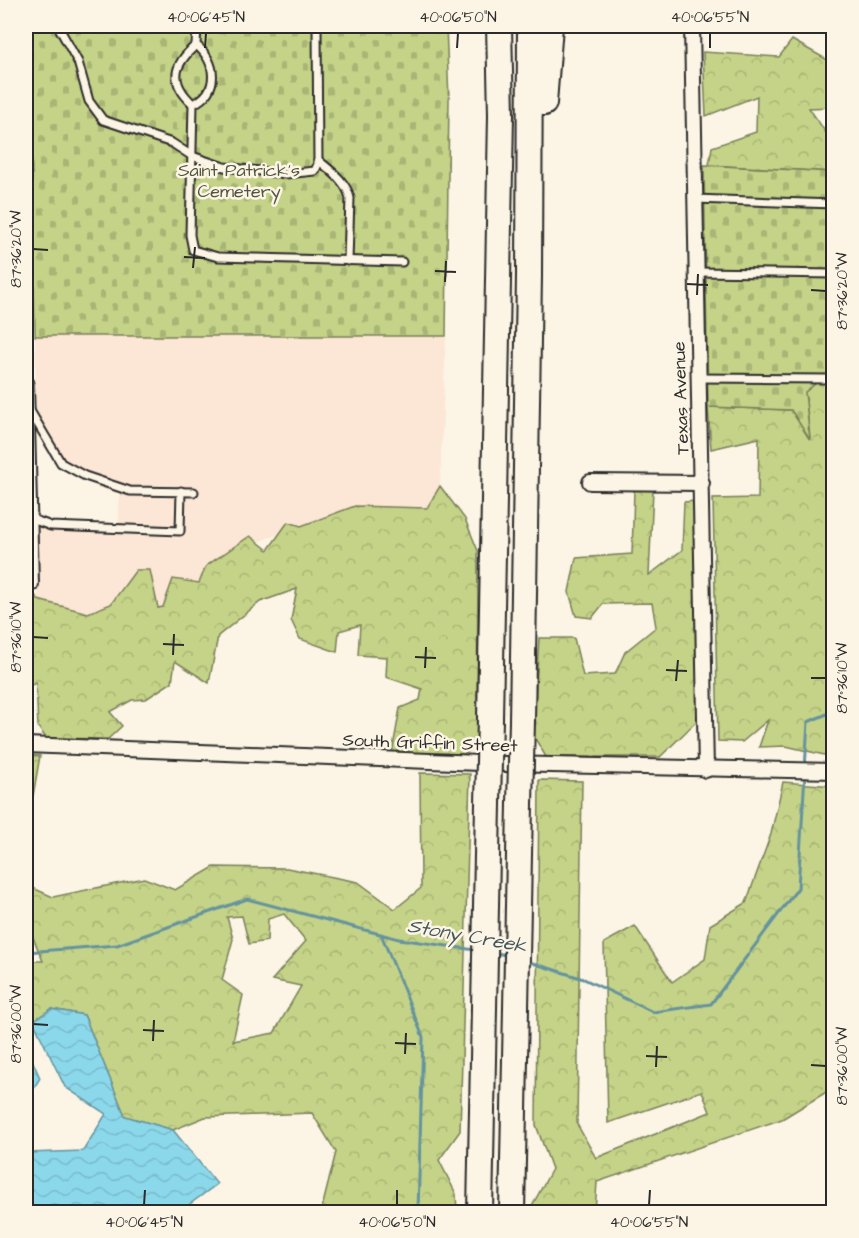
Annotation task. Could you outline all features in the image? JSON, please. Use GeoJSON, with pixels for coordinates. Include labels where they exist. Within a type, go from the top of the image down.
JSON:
{"type":"FeatureCollection","features":[{"type":"Feature","properties":{"kind":"highway"},"geometry":{"type":"LineString","coordinates":[[480,1212],[501,115],[499,26]]}},
{"type":"Feature","properties":{"kind":"highway"},"geometry":{"type":"LineString","coordinates":[[512,1212],[530,276],[530,26]]}},
{"type":"Feature","properties":{"kind":"highway"},"geometry":{"type":"LineString","coordinates":[[530,276],[550,26]]}},
{"type":"Feature","properties":{"kind":"street","name":"Texas Avenue"},"geometry":{"type":"LineString","coordinates":[[692,26],[706,770]]}},
{"type":"Feature","properties":{"kind":"street"},"geometry":{"type":"LineString","coordinates":[[26,384],[31,584]]}},
{"type":"Feature","properties":{"kind":"street"},"geometry":{"type":"LineString","coordinates":[[590,482],[702,483]]}},
{"type":"Feature","properties":{"kind":"street","name":"South Griffin Street"},"geometry":{"type":"LineString","coordinates":[[26,745],[706,770],[834,771]]}},
{"type":"Feature","properties":{"kind":"lane"},"geometry":{"type":"LineString","coordinates":[[58,26],[78,62],[89,101],[103,120],[172,143],[192,156],[224,167],[286,174],[315,171],[318,160],[317,26]]}},
{"type":"Feature","properties":{"kind":"lane"},"geometry":{"type":"LineString","coordinates":[[197,26],[196,45],[180,63],[177,70],[182,94],[193,104],[190,235],[193,250],[218,257],[402,262]]}},
{"type":"Feature","properties":{"kind":"lane"},"geometry":{"type":"LineString","coordinates":[[193,104],[204,95],[213,82],[207,54],[196,45]]}},
{"type":"Feature","properties":{"kind":"lane"},"geometry":{"type":"LineString","coordinates":[[318,160],[335,174],[348,190],[350,198],[348,261]]}},
{"type":"Feature","properties":{"kind":"lane"},"geometry":{"type":"LineString","coordinates":[[695,199],[834,204]]}},
{"type":"Feature","properties":{"kind":"lane"},"geometry":{"type":"LineString","coordinates":[[696,272],[834,274]]}},
{"type":"Feature","properties":{"kind":"lane"},"geometry":{"type":"LineString","coordinates":[[699,378],[830,379],[834,376]]}},
{"type":"Feature","properties":{"kind":"lane"},"geometry":{"type":"LineString","coordinates":[[26,413],[61,464],[85,476],[130,491],[194,492]]}},
{"type":"Feature","properties":{"kind":"lane"},"geometry":{"type":"LineString","coordinates":[[28,519],[51,526],[180,531],[181,491]]}},
{"type":"Feature","properties":{"kind":"shaded area"},"geometry":{"type":"Polygon","coordinates":[[[35,336],[446,336],[440,486],[427,508],[355,506],[260,541],[164,607],[88,613],[38,600],[38,522],[118,528],[120,494],[96,487],[85,476],[61,463],[36,421],[35,336]]]}},
{"type":"Feature","properties":{"kind":"green space","name":"Saint Patrick's Cemetery"},"geometry":{"type":"Polygon","coordinates":[[[29,26],[446,26],[449,99],[446,336],[35,336],[29,26]]]}},
{"type":"Feature","properties":{"kind":"green space"},"geometry":{"type":"Polygon","coordinates":[[[792,40],[833,63],[833,107],[809,108],[833,143],[833,172],[709,165],[712,147],[756,132],[757,96],[706,116],[703,52],[779,57],[792,40]]]}},
{"type":"Feature","properties":{"kind":"green space"},"geometry":{"type":"Polygon","coordinates":[[[704,165],[833,172],[833,369],[805,392],[810,440],[791,410],[708,407],[704,165]]]}},
{"type":"Feature","properties":{"kind":"green space"},"geometry":{"type":"Polygon","coordinates":[[[833,369],[833,757],[786,746],[759,747],[768,720],[742,742],[718,741],[713,499],[758,498],[759,438],[711,449],[708,407],[791,410],[810,438],[805,392],[833,369]]]}},
{"type":"Feature","properties":{"kind":"green space"},"geometry":{"type":"Polygon","coordinates":[[[440,486],[465,519],[478,551],[477,745],[461,756],[392,753],[400,708],[420,700],[422,689],[386,677],[387,657],[358,655],[360,625],[339,631],[337,652],[300,639],[291,620],[297,589],[260,602],[218,636],[209,683],[175,661],[172,682],[146,699],[132,700],[110,712],[122,726],[108,739],[46,738],[38,727],[36,683],[26,687],[26,580],[38,600],[88,613],[111,604],[136,570],[150,570],[158,608],[163,607],[173,579],[199,583],[206,566],[250,536],[268,550],[288,522],[301,526],[355,506],[427,508],[440,486]]]}},
{"type":"Feature","properties":{"kind":"green space"},"geometry":{"type":"Polygon","coordinates":[[[634,490],[653,490],[649,575],[682,550],[684,502],[696,501],[700,718],[660,757],[546,757],[533,735],[539,638],[574,638],[583,676],[615,674],[625,652],[656,627],[652,603],[603,604],[592,618],[576,616],[569,592],[576,558],[632,554],[634,490]]]}},
{"type":"Feature","properties":{"kind":"green space"},"geometry":{"type":"Polygon","coordinates":[[[26,755],[40,756],[33,796],[26,801],[26,755]]]}},
{"type":"Feature","properties":{"kind":"green space"},"geometry":{"type":"Polygon","coordinates":[[[420,773],[470,774],[460,1131],[439,1160],[456,1194],[457,1212],[321,1212],[336,1152],[312,1113],[205,1117],[173,1130],[125,1116],[84,1015],[52,1009],[33,1021],[26,1014],[26,961],[43,961],[26,921],[26,885],[53,897],[144,878],[175,890],[214,867],[287,868],[358,882],[395,909],[421,888],[420,773]],[[284,914],[268,919],[267,941],[249,944],[242,916],[227,917],[233,939],[222,980],[243,995],[233,1041],[274,1033],[301,986],[272,980],[306,941],[284,914]]]}},
{"type":"Feature","properties":{"kind":"green space"},"geometry":{"type":"Polygon","coordinates":[[[539,780],[582,781],[577,1124],[596,1158],[710,1112],[702,1091],[608,1123],[604,943],[635,926],[672,982],[705,959],[710,925],[746,903],[771,834],[783,782],[833,786],[833,1088],[782,1119],[597,1182],[595,1212],[532,1212],[532,1206],[552,1169],[536,1125],[539,780]]]}},
{"type":"Feature","properties":{"kind":"water"},"geometry":{"type":"Polygon","coordinates":[[[51,1009],[84,1015],[125,1116],[173,1130],[217,1184],[179,1212],[26,1212],[26,1147],[28,1153],[83,1151],[106,1114],[65,1087],[33,1021],[51,1009]]]}},
{"type":"Feature","properties":{"kind":"water"},"geometry":{"type":"Polygon","coordinates":[[[26,1046],[40,1078],[26,1101],[26,1046]]]}},
{"type":"Feature","properties":{"kind":"waterway","name":"Stony Creek"},"geometry":{"type":"LineString","coordinates":[[805,768],[808,722],[834,711]]}},
{"type":"Feature","properties":{"kind":"waterway","name":"Stony Creek"},"geometry":{"type":"LineString","coordinates":[[526,961],[584,979],[653,1012],[711,1004],[798,888],[805,774]]}},
{"type":"Feature","properties":{"kind":"waterway","name":"Stony Creek"},"geometry":{"type":"LineString","coordinates":[[26,952],[117,945],[247,899],[399,939],[475,950]]}},
{"type":"Feature","properties":{"kind":"waterway"},"geometry":{"type":"LineString","coordinates":[[381,934],[423,1037],[418,1212]]}},
{"type":"Feature","properties":{"kind":"waterway","name":"Stony Creek"},"geometry":{"type":"LineString","coordinates":[[494,952],[508,956]]}}]}
